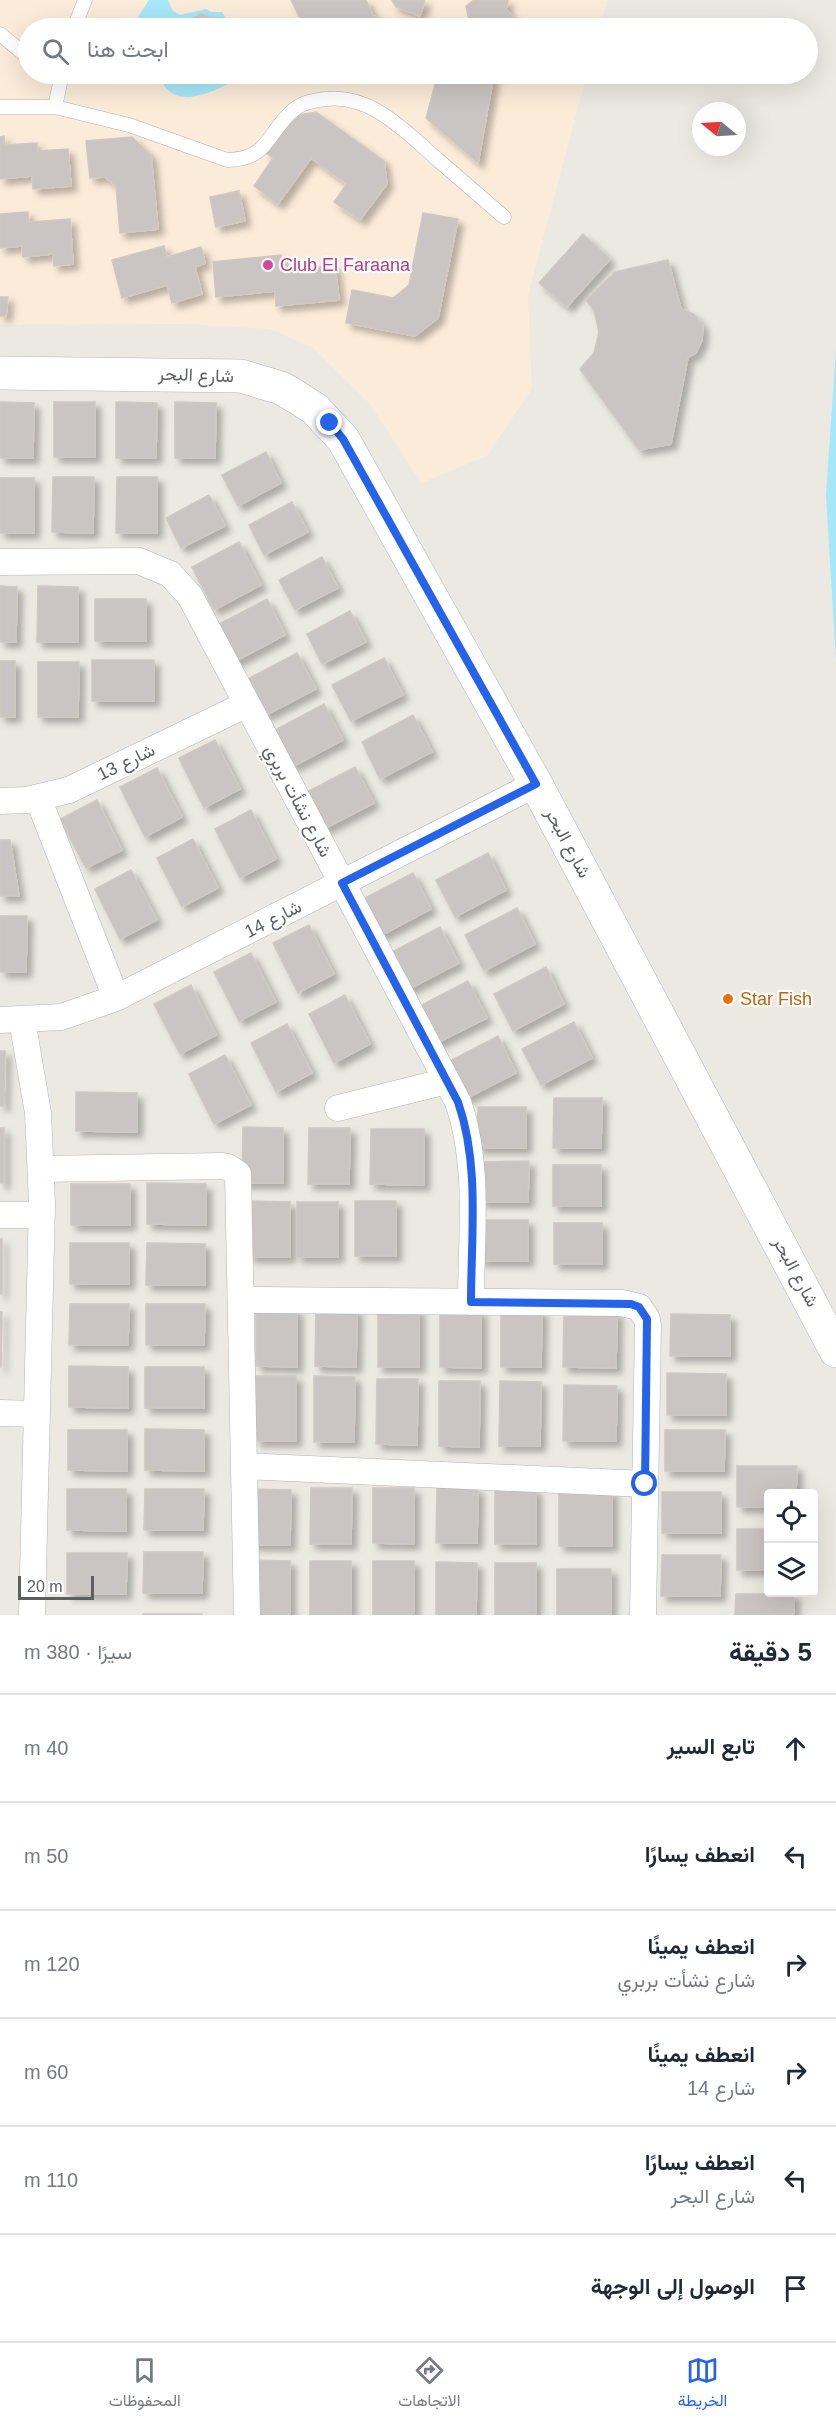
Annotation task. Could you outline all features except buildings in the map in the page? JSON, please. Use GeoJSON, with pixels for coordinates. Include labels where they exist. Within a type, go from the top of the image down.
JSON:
{"type":"FeatureCollection","features":[{"type":"Feature","properties":{"kind":"main road","name":"شارع البحر"},"geometry":{"type":"LineString","coordinates":[[0,373],[241,376],[281,388],[315,410],[343,439],[536,784],[836,1351]]}},
{"type":"Feature","properties":{"kind":"street","name":"شارع نشأت بربري"},"geometry":{"type":"LineString","coordinates":[[0,562],[139,561],[170,574],[190,596],[447,1081],[465,1123],[470,1152],[471,1302]]}},
{"type":"Feature","properties":{"kind":"street","name":"شارع 13"},"geometry":{"type":"LineString","coordinates":[[0,801],[38,798],[69,790],[247,704]]}},
{"type":"Feature","properties":{"kind":"street","name":"شارع 14"},"geometry":{"type":"LineString","coordinates":[[11,1020],[61,1017],[116,999],[536,784]]}},
{"type":"Feature","properties":{"kind":"street"},"geometry":{"type":"LineString","coordinates":[[38,798],[116,999]]}},
{"type":"Feature","properties":{"kind":"street"},"geometry":{"type":"LineString","coordinates":[[11,1020],[38,1113],[42,1169],[32,1615]]}},
{"type":"Feature","properties":{"kind":"street"},"geometry":{"type":"LineString","coordinates":[[338,1108],[447,1081]]}},
{"type":"Feature","properties":{"kind":"street"},"geometry":{"type":"LineString","coordinates":[[42,1169],[222,1166],[234,1170],[239,1179],[247,1615]]}},
{"type":"Feature","properties":{"kind":"street"},"geometry":{"type":"LineString","coordinates":[[0,1215],[42,1215]]}},
{"type":"Feature","properties":{"kind":"street"},"geometry":{"type":"LineString","coordinates":[[242,1300],[631,1304],[644,1312],[648,1326],[643,1615]]}},
{"type":"Feature","properties":{"kind":"street"},"geometry":{"type":"LineString","coordinates":[[0,1413],[37,1414]]}},
{"type":"Feature","properties":{"kind":"street"},"geometry":{"type":"LineString","coordinates":[[244,1466],[645,1484]]}},
{"type":"Feature","properties":{"kind":"lane"},"geometry":{"type":"LineString","coordinates":[[78,18],[85,0]]}},
{"type":"Feature","properties":{"kind":"lane"},"geometry":{"type":"LineString","coordinates":[[0,34],[18,49]]}},
{"type":"Feature","properties":{"kind":"lane"},"geometry":{"type":"LineString","coordinates":[[55,107],[60,84]]}},
{"type":"Feature","properties":{"kind":"lane"},"geometry":{"type":"LineString","coordinates":[[0,107],[55,107],[129,125],[227,160],[243,160],[264,148],[288,115],[306,101],[337,98],[347,100],[367,105],[390,118],[504,216]]}},
{"type":"Feature","properties":{"kind":"shaded area","name":"Club El Faraana"},"geometry":{"type":"Polygon","coordinates":[[[0,0],[607,0],[602,18],[18,18],[18,84],[584,84],[528,296],[532,389],[487,456],[421,483],[370,404],[313,348],[270,329],[180,324],[0,325],[0,0]]]}},
{"type":"Feature","properties":{"kind":"water"},"geometry":{"type":"Polygon","coordinates":[[[149,0],[168,0],[173,11],[180,15],[206,9],[211,12],[222,12],[226,18],[212,18],[201,14],[193,18],[138,17],[149,0]]]}},
{"type":"Feature","properties":{"kind":"water"},"geometry":{"type":"Polygon","coordinates":[[[164,84],[227,84],[210,92],[185,97],[174,94],[164,84]]]}},
{"type":"Feature","properties":{"kind":"water"},"geometry":{"type":"Polygon","coordinates":[[[836,349],[836,661],[826,495],[836,349]]]}},
{"type":"Feature","properties":{"kind":"place","name":"Club El Faraana"},"geometry":{"type":"Point","coordinates":[268,265]}},
{"type":"Feature","properties":{"kind":"place","name":"Star Fish"},"geometry":{"type":"Point","coordinates":[728,999]}},
{"type":"Feature","properties":{"kind":"route"},"geometry":{"type":"LineString","coordinates":[[330,423],[343,439],[536,784],[342,883],[458,1102],[465,1123],[471,1161],[471,1302],[631,1304],[644,1312],[648,1326],[645,1484]]}}]}
